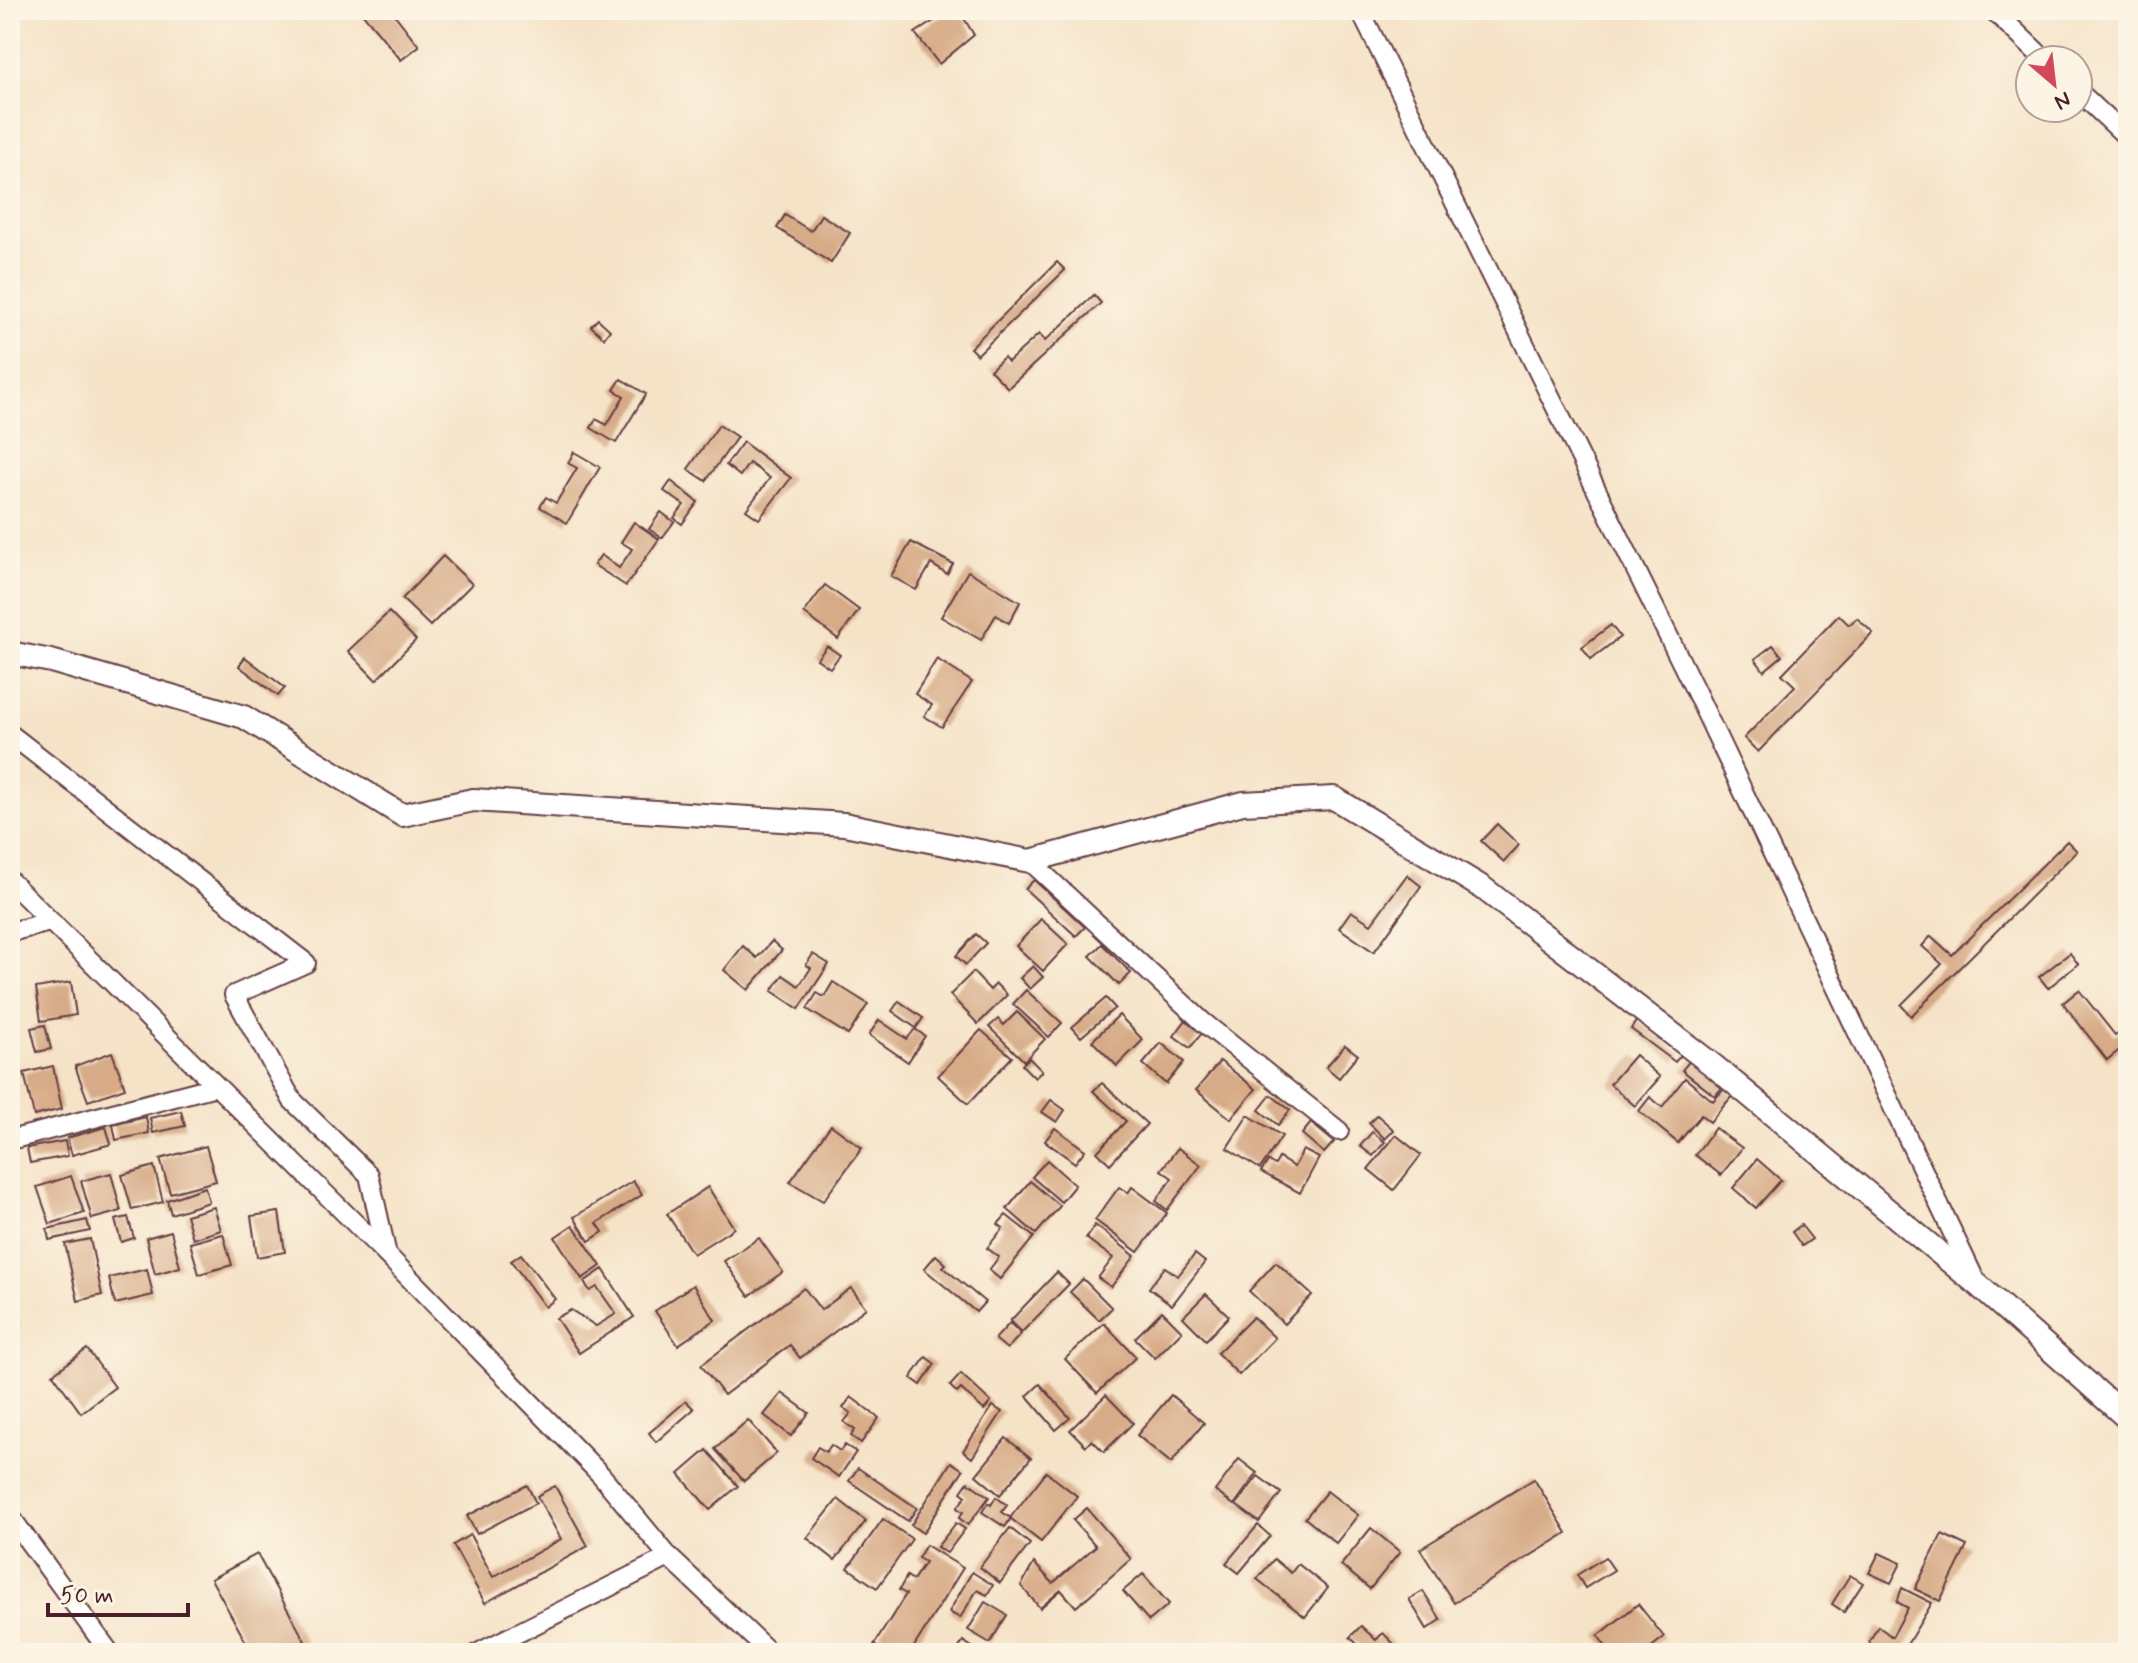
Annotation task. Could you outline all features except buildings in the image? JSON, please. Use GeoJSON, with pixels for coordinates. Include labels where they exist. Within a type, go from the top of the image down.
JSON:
{"type":"FeatureCollection","features":[{"type":"Feature","properties":{"kind":"street"},"geometry":{"type":"LineString","coordinates":[[1360,10],[1695,690],[1978,1285]]}},
{"type":"Feature","properties":{"kind":"street"},"geometry":{"type":"LineString","coordinates":[[1993,10],[2028,44]]}},
{"type":"Feature","properties":{"kind":"street"},"geometry":{"type":"LineString","coordinates":[[2094,106],[2128,138]]}},
{"type":"Feature","properties":{"kind":"street"},"geometry":{"type":"LineString","coordinates":[[10,653],[51,661],[244,717],[402,815],[473,800],[844,824],[1030,861],[1243,803],[1334,798],[1483,888],[1714,1066],[1978,1285],[2128,1419]]}},
{"type":"Feature","properties":{"kind":"street"},"geometry":{"type":"LineString","coordinates":[[10,734],[306,963],[234,995],[292,1100],[369,1175],[387,1255]]}},
{"type":"Feature","properties":{"kind":"street"},"geometry":{"type":"LineString","coordinates":[[1030,861],[1203,1022],[1339,1131]]}},
{"type":"Feature","properties":{"kind":"street"},"geometry":{"type":"LineString","coordinates":[[10,881],[387,1255],[601,1475],[669,1557],[770,1653]]}},
{"type":"Feature","properties":{"kind":"street"},"geometry":{"type":"LineString","coordinates":[[10,932],[50,922]]}},
{"type":"Feature","properties":{"kind":"street"},"geometry":{"type":"LineString","coordinates":[[10,1140],[216,1086]]}},
{"type":"Feature","properties":{"kind":"street"},"geometry":{"type":"LineString","coordinates":[[10,1516],[110,1653]]}},
{"type":"Feature","properties":{"kind":"street"},"geometry":{"type":"LineString","coordinates":[[478,1653],[669,1557]]}}]}
